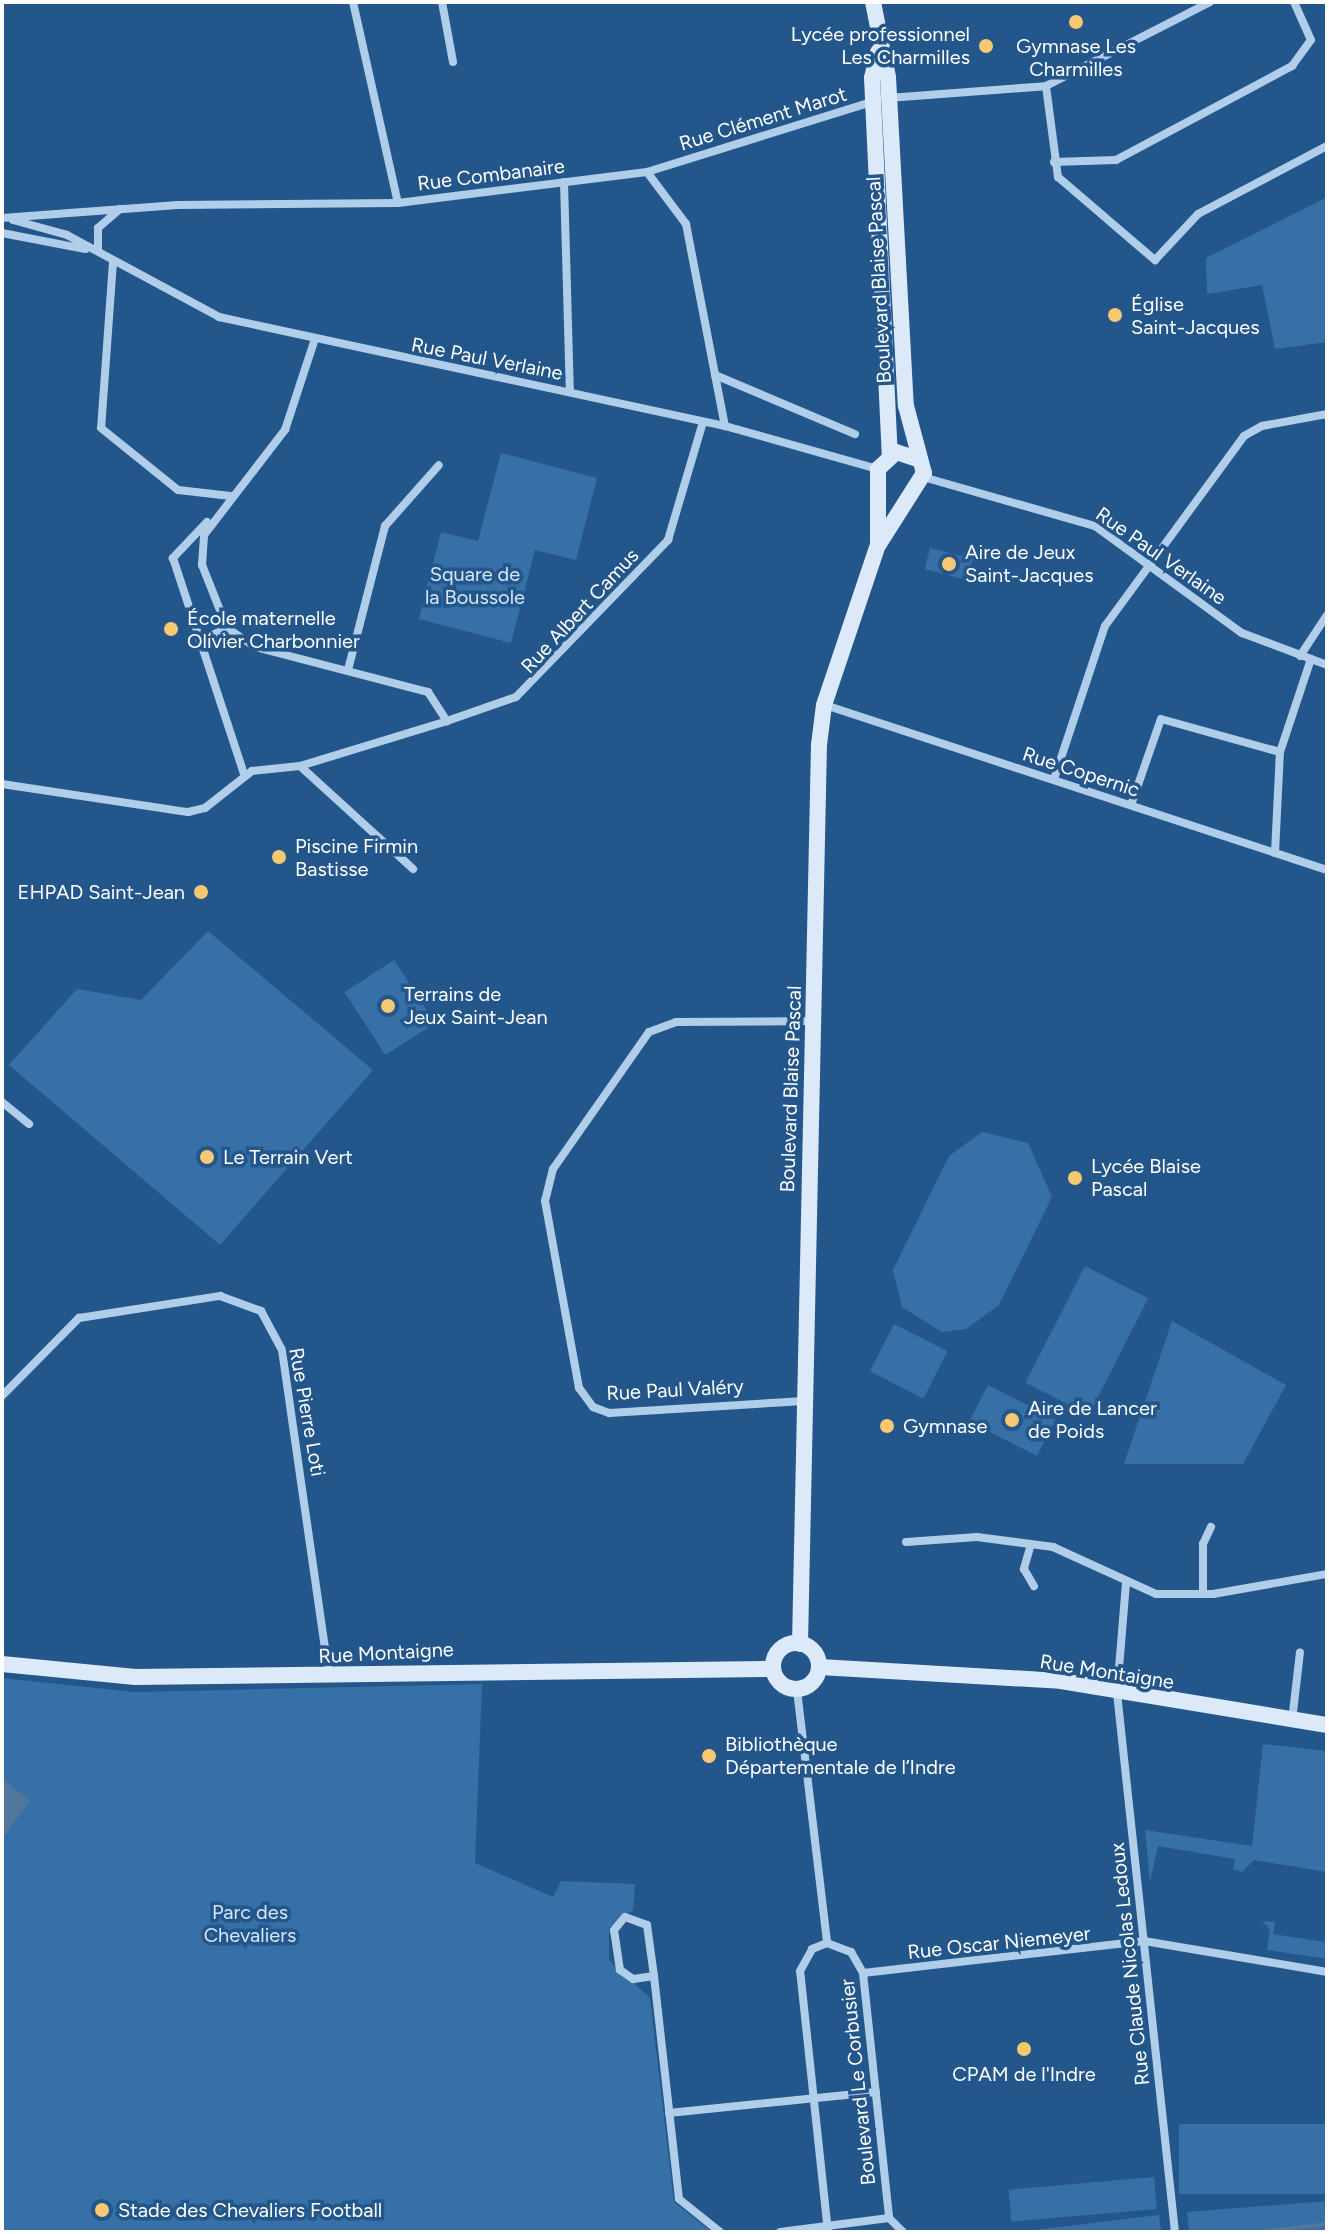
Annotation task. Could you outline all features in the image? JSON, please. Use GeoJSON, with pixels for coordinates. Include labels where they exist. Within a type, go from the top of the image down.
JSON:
{"type":"FeatureCollection","features":[{"type":"Feature","properties":{"kind":"street"},"geometry":{"type":"LineString","coordinates":[[353,2],[398,203]]}},
{"type":"Feature","properties":{"kind":"street"},"geometry":{"type":"LineString","coordinates":[[442,2],[453,62]]}},
{"type":"Feature","properties":{"kind":"street"},"geometry":{"type":"LineString","coordinates":[[873,2],[881,100]]}},
{"type":"Feature","properties":{"kind":"street"},"geometry":{"type":"LineString","coordinates":[[1210,2],[1046,86],[1054,162],[1067,187],[1155,260],[1198,214],[1327,146]]}},
{"type":"Feature","properties":{"kind":"street"},"geometry":{"type":"LineString","coordinates":[[1054,162],[1116,160],[1292,66],[1311,40],[1294,2]]}},
{"type":"Feature","properties":{"kind":"street","name":"Rue Clément Marot"},"geometry":{"type":"LineString","coordinates":[[647,172],[881,100],[1046,86]]}},
{"type":"Feature","properties":{"kind":"street","name":"Boulevard Blaise Pascal"},"geometry":{"type":"LineString","coordinates":[[881,100],[890,454]]}},
{"type":"Feature","properties":{"kind":"street","name":"Boulevard Blaise Pascal"},"geometry":{"type":"LineString","coordinates":[[800,1644],[824,705],[878,545],[923,477],[906,406],[881,100]]}},
{"type":"Feature","properties":{"kind":"street"},"geometry":{"type":"LineString","coordinates":[[647,172],[686,224],[725,426]]}},
{"type":"Feature","properties":{"kind":"street","name":"Rue Combanaire"},"geometry":{"type":"LineString","coordinates":[[3,218],[120,208],[398,203],[647,172]]}},
{"type":"Feature","properties":{"kind":"street"},"geometry":{"type":"LineString","coordinates":[[564,182],[570,392]]}},
{"type":"Feature","properties":{"kind":"street"},"geometry":{"type":"LineString","coordinates":[[101,255],[94,235],[120,208]]}},
{"type":"Feature","properties":{"kind":"street","name":"Rue Combanaire"},"geometry":{"type":"LineString","coordinates":[[3,218],[67,235],[101,255]]}},
{"type":"Feature","properties":{"kind":"street"},"geometry":{"type":"LineString","coordinates":[[2,233],[48,237],[101,255]]}},
{"type":"Feature","properties":{"kind":"street","name":"Rue Paul Verlaine"},"geometry":{"type":"LineString","coordinates":[[101,255],[219,317],[725,426],[878,469]]}},
{"type":"Feature","properties":{"kind":"street"},"geometry":{"type":"LineString","coordinates":[[113,262],[101,428],[178,490],[231,496]]}},
{"type":"Feature","properties":{"kind":"street"},"geometry":{"type":"LineString","coordinates":[[2,784],[188,812],[215,802],[244,774],[173,558],[231,496],[285,430],[315,339]]}},
{"type":"Feature","properties":{"kind":"street"},"geometry":{"type":"LineString","coordinates":[[715,375],[855,434]]}},
{"type":"Feature","properties":{"kind":"street"},"geometry":{"type":"LineString","coordinates":[[1054,779],[1105,626],[1244,436],[1262,426],[1327,414]]}},
{"type":"Feature","properties":{"kind":"street","name":"Rue Albert Camus"},"geometry":{"type":"LineString","coordinates":[[244,774],[300,766],[447,721],[528,689],[668,540],[703,422]]}},
{"type":"Feature","properties":{"kind":"street"},"geometry":{"type":"LineString","coordinates":[[878,469],[890,454],[918,459]]}},
{"type":"Feature","properties":{"kind":"street"},"geometry":{"type":"LineString","coordinates":[[348,670],[385,526],[439,465]]}},
{"type":"Feature","properties":{"kind":"street","name":"Boulevard Blaise Pascal"},"geometry":{"type":"LineString","coordinates":[[878,469],[882,488],[878,545]]}},
{"type":"Feature","properties":{"kind":"street","name":"Rue Paul Verlaine"},"geometry":{"type":"LineString","coordinates":[[923,477],[1065,512],[1149,564],[1242,633],[1327,665]]}},
{"type":"Feature","properties":{"kind":"street"},"geometry":{"type":"LineString","coordinates":[[882,488],[910,496]]}},
{"type":"Feature","properties":{"kind":"street"},"geometry":{"type":"LineString","coordinates":[[213,515],[202,565],[227,628],[255,647],[428,692],[447,721]]}},
{"type":"Feature","properties":{"kind":"street"},"geometry":{"type":"LineString","coordinates":[[1300,656],[1327,615]]}},
{"type":"Feature","properties":{"kind":"street"},"geometry":{"type":"LineString","coordinates":[[200,641],[227,628]]}},
{"type":"Feature","properties":{"kind":"street"},"geometry":{"type":"LineString","coordinates":[[1275,853],[1280,752],[1311,659]]}},
{"type":"Feature","properties":{"kind":"street","name":"Rue Copernic"},"geometry":{"type":"LineString","coordinates":[[824,705],[1327,870]]}},
{"type":"Feature","properties":{"kind":"street"},"geometry":{"type":"LineString","coordinates":[[1131,805],[1161,719],[1280,752]]}},
{"type":"Feature","properties":{"kind":"street"},"geometry":{"type":"LineString","coordinates":[[300,766],[413,869]]}},
{"type":"Feature","properties":{"kind":"street","name":"Rue Paul Valéry"},"geometry":{"type":"LineString","coordinates":[[804,1401],[609,1413],[593,1407],[579,1388],[545,1201],[549,1179],[649,1032],[676,1022],[814,1021]]}},
{"type":"Feature","properties":{"kind":"street"},"geometry":{"type":"LineString","coordinates":[[2,1102],[29,1124]]}},
{"type":"Feature","properties":{"kind":"street","name":"Rue Pierre Loti"},"geometry":{"type":"LineString","coordinates":[[2,1396],[79,1318],[220,1296],[261,1311],[282,1350],[329,1676]]}},
{"type":"Feature","properties":{"kind":"street"},"geometry":{"type":"LineString","coordinates":[[1203,1594],[1203,1544],[1211,1527]]}},
{"type":"Feature","properties":{"kind":"street"},"geometry":{"type":"LineString","coordinates":[[906,1542],[977,1537],[1031,1544],[1074,1554],[1126,1583],[1156,1594],[1203,1594],[1327,1574]]}},
{"type":"Feature","properties":{"kind":"street"},"geometry":{"type":"LineString","coordinates":[[1031,1544],[1024,1569],[1034,1586]]}},
{"type":"Feature","properties":{"kind":"street","name":"Rue Claude Nicolas Ledoux"},"geometry":{"type":"LineString","coordinates":[[1126,1583],[1117,1693],[1175,2232]]}},
{"type":"Feature","properties":{"kind":"street"},"geometry":{"type":"LineString","coordinates":[[800,1644],[814,1652],[820,1667],[810,1685],[797,1690],[781,1684],[773,1669],[784,1647],[800,1644]]}},
{"type":"Feature","properties":{"kind":"street"},"geometry":{"type":"LineString","coordinates":[[1291,1722],[1300,1652]]}},
{"type":"Feature","properties":{"kind":"street","name":"Rue Montaigne"},"geometry":{"type":"LineString","coordinates":[[2,1664],[109,1676],[329,1676],[611,1666],[773,1669]]}},
{"type":"Feature","properties":{"kind":"street","name":"Rue Montaigne"},"geometry":{"type":"LineString","coordinates":[[820,1667],[1061,1681],[1291,1722],[1327,1725]]}},
{"type":"Feature","properties":{"kind":"street"},"geometry":{"type":"LineString","coordinates":[[797,1690],[827,1943],[812,1949],[800,1971],[828,2229]]}},
{"type":"Feature","properties":{"kind":"street"},"geometry":{"type":"LineString","coordinates":[[654,1976],[633,1979],[620,1970],[614,1930],[625,1917],[647,1925],[654,1976],[679,2199],[720,2232]]}},
{"type":"Feature","properties":{"kind":"street","name":"Rue Oscar Niemeyer"},"geometry":{"type":"LineString","coordinates":[[863,1973],[1144,1941],[1327,1972]]}},
{"type":"Feature","properties":{"kind":"street","name":"Boulevard Le Corbusier"},"geometry":{"type":"LineString","coordinates":[[827,1943],[851,1952],[863,1973],[889,2218]]}},
{"type":"Feature","properties":{"kind":"street"},"geometry":{"type":"LineString","coordinates":[[669,2113],[876,2092]]}},
{"type":"Feature","properties":{"kind":"street"},"geometry":{"type":"LineString","coordinates":[[780,2232],[828,2229],[889,2218],[903,2232]]}},
{"type":"Feature","properties":{"kind":"green space"},"geometry":{"type":"Polygon","coordinates":[[[1327,197],[1327,342],[1275,349],[1262,285],[1207,294],[1206,258],[1327,197]]]}},
{"type":"Feature","properties":{"kind":"green space","name":"Square de la Boussole"},"geometry":{"type":"Polygon","coordinates":[[[501,453],[597,478],[576,560],[535,550],[511,643],[419,619],[441,532],[478,541],[501,453]]]}},
{"type":"Feature","properties":{"kind":"green space","name":"Aire de Jeux Saint-Jacques"},"geometry":{"type":"Polygon","coordinates":[[[930,548],[973,559],[967,580],[925,569],[930,548]]]}},
{"type":"Feature","properties":{"kind":"green space","name":"Le Terrain Vert"},"geometry":{"type":"Polygon","coordinates":[[[208,931],[373,1070],[220,1245],[9,1065],[77,989],[141,1000],[208,931]]]}},
{"type":"Feature","properties":{"kind":"green space","name":"Terrains de Jeux Saint-Jean"},"geometry":{"type":"Polygon","coordinates":[[[394,960],[435,1023],[385,1055],[345,992],[394,960]]]}},
{"type":"Feature","properties":{"kind":"green space"},"geometry":{"type":"Polygon","coordinates":[[[982,1132],[1028,1143],[1052,1197],[999,1305],[966,1329],[942,1332],[902,1307],[893,1270],[949,1156],[982,1132]]]}},
{"type":"Feature","properties":{"kind":"green space"},"geometry":{"type":"Polygon","coordinates":[[[1085,1266],[1148,1298],[1089,1415],[1026,1383],[1085,1266]]]}},
{"type":"Feature","properties":{"kind":"green space"},"geometry":{"type":"Polygon","coordinates":[[[1172,1321],[1286,1385],[1243,1464],[1124,1464],[1172,1321]]]}},
{"type":"Feature","properties":{"kind":"green space"},"geometry":{"type":"Polygon","coordinates":[[[894,1324],[947,1351],[923,1398],[870,1371],[894,1324]]]}},
{"type":"Feature","properties":{"kind":"green space","name":"Aire de Lancer de Poids"},"geometry":{"type":"Polygon","coordinates":[[[988,1385],[1056,1420],[1037,1456],[969,1422],[988,1385]]]}},
{"type":"Feature","properties":{"kind":"green space","name":"Parc des Chevaliers"},"geometry":{"type":"Polygon","coordinates":[[[2,1678],[134,1692],[482,1684],[475,1863],[553,1897],[561,1881],[635,1884],[633,1910],[609,1928],[609,1960],[650,1998],[674,2202],[712,2232],[2,2232],[2,1678]]]}},
{"type":"Feature","properties":{"kind":"green space"},"geometry":{"type":"Polygon","coordinates":[[[1263,1744],[1327,1751],[1327,1872],[1254,1860],[1242,1872],[1233,1869],[1235,1859],[1158,1846],[1150,1882],[1145,1830],[1252,1846],[1263,1744]]]}},
{"type":"Feature","properties":{"kind":"green space"},"geometry":{"type":"Polygon","coordinates":[[[1262,1921],[1275,1922],[1273,1934],[1324,1942],[1327,1927],[1327,1959],[1267,1950],[1270,1930],[1262,1921]]]}},
{"type":"Feature","properties":{"kind":"green space"},"geometry":{"type":"Polygon","coordinates":[[[1179,2124],[1327,2124],[1327,2194],[1179,2194],[1179,2124]]]}},
{"type":"Feature","properties":{"kind":"green space"},"geometry":{"type":"Polygon","coordinates":[[[1154,2177],[1157,2209],[1011,2222],[1009,2190],[1154,2177]]]}},
{"type":"Feature","properties":{"kind":"green space"},"geometry":{"type":"Polygon","coordinates":[[[1327,2201],[1327,2232],[1189,2232],[1187,2212],[1327,2201]]]}},
{"type":"Feature","properties":{"kind":"green space"},"geometry":{"type":"Polygon","coordinates":[[[1159,2215],[1161,2232],[1030,2232],[1034,2230],[1159,2215]]]}},
{"type":"Feature","properties":{"kind":"shaded area"},"geometry":{"type":"Polygon","coordinates":[[[2,1779],[30,1800],[2,1839],[2,1779]]]}},
{"type":"Feature","properties":{"kind":"waterway"},"geometry":{"type":"LineString","coordinates":[[1261,2232],[1327,2224]]}},
{"type":"Feature","properties":{"kind":"place","name":"Gymnase Les Charmilles"},"geometry":{"type":"Point","coordinates":[1076,22]}},
{"type":"Feature","properties":{"kind":"place","name":"Lycée professionnel Les Charmilles"},"geometry":{"type":"Point","coordinates":[986,46]}},
{"type":"Feature","properties":{"kind":"place","name":"Église Saint-Jacques"},"geometry":{"type":"Point","coordinates":[1115,315]}},
{"type":"Feature","properties":{"kind":"place","name":"Aire de Jeux Saint-Jacques"},"geometry":{"type":"Point","coordinates":[949,564]}},
{"type":"Feature","properties":{"kind":"place","name":"École maternelle Olivier Charbonnier"},"geometry":{"type":"Point","coordinates":[171,629]}},
{"type":"Feature","properties":{"kind":"place","name":"Piscine Firmin Bastisse"},"geometry":{"type":"Point","coordinates":[279,857]}},
{"type":"Feature","properties":{"kind":"place","name":"EHPAD Saint-Jean"},"geometry":{"type":"Point","coordinates":[201,892]}},
{"type":"Feature","properties":{"kind":"place","name":"Terrains de Jeux Saint-Jean"},"geometry":{"type":"Point","coordinates":[388,1006]}},
{"type":"Feature","properties":{"kind":"place","name":"Le Terrain Vert"},"geometry":{"type":"Point","coordinates":[207,1157]}},
{"type":"Feature","properties":{"kind":"place","name":"Lycée Blaise Pascal"},"geometry":{"type":"Point","coordinates":[1075,1178]}},
{"type":"Feature","properties":{"kind":"place","name":"Aire de Lancer de Poids"},"geometry":{"type":"Point","coordinates":[1012,1420]}},
{"type":"Feature","properties":{"kind":"place","name":"Gymnase"},"geometry":{"type":"Point","coordinates":[887,1426]}},
{"type":"Feature","properties":{"kind":"place","name":"Bibliothèque Départementale de l’Indre"},"geometry":{"type":"Point","coordinates":[709,1756]}},
{"type":"Feature","properties":{"kind":"place","name":"CPAM de l'Indre"},"geometry":{"type":"Point","coordinates":[1024,2049]}},
{"type":"Feature","properties":{"kind":"place","name":"Stade des Chevaliers Football"},"geometry":{"type":"Point","coordinates":[102,2210]}}]}
